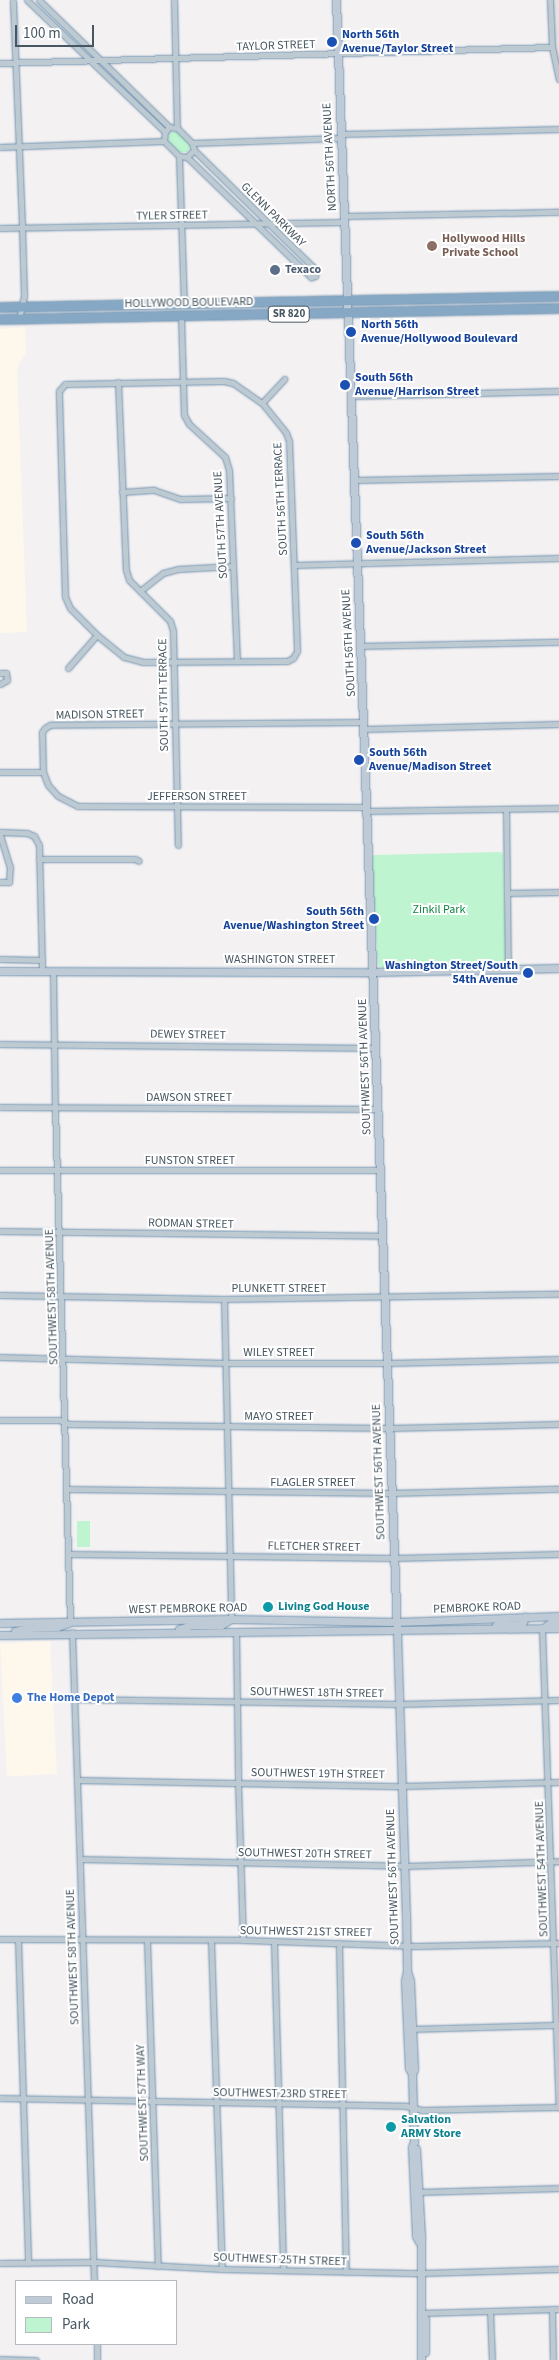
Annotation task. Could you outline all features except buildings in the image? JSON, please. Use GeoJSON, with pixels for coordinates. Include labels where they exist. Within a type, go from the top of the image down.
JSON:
{"type":"FeatureCollection","features":[{"type":"Feature","properties":{"kind":"highway","name":"HOLLYWOOD BOULEVARD"},"geometry":{"type":"LineString","coordinates":[[0,307],[559,296]]}},
{"type":"Feature","properties":{"kind":"highway"},"geometry":{"type":"LineString","coordinates":[[181,316],[183,310],[187,308],[223,308],[232,302]]}},
{"type":"Feature","properties":{"kind":"highway","name":"HOLLYWOOD BOULEVARD"},"geometry":{"type":"LineString","coordinates":[[0,319],[559,308]]}},
{"type":"Feature","properties":{"kind":"street"},"geometry":{"type":"LineString","coordinates":[[7,0],[14,0],[24,296],[22,307],[16,319]]}},
{"type":"Feature","properties":{"kind":"street"},"geometry":{"type":"LineString","coordinates":[[27,0],[164,132],[164,141]]}},
{"type":"Feature","properties":{"kind":"street"},"geometry":{"type":"LineString","coordinates":[[39,0],[169,128]]}},
{"type":"Feature","properties":{"kind":"street"},"geometry":{"type":"LineString","coordinates":[[0,147],[164,141],[180,156],[187,157],[194,150],[192,143],[178,128],[174,0]]}},
{"type":"Feature","properties":{"kind":"street","name":"NORTH 56TH AVENUE"},"geometry":{"type":"LineString","coordinates":[[336,0],[336,54],[347,313]]}},
{"type":"Feature","properties":{"kind":"street"},"geometry":{"type":"LineString","coordinates":[[550,0],[552,46],[559,79]]}},
{"type":"Feature","properties":{"kind":"street","name":"TAYLOR STREET"},"geometry":{"type":"LineString","coordinates":[[0,63],[552,46]]}},
{"type":"Feature","properties":{"kind":"street"},"geometry":{"type":"LineString","coordinates":[[164,132],[169,128],[178,128]]}},
{"type":"Feature","properties":{"kind":"street"},"geometry":{"type":"LineString","coordinates":[[192,143],[559,129]]}},
{"type":"Feature","properties":{"kind":"street","name":"GLENN PARKWAY"},"geometry":{"type":"LineString","coordinates":[[187,157],[310,277],[315,276],[316,270],[194,150]]}},
{"type":"Feature","properties":{"kind":"street"},"geometry":{"type":"LineString","coordinates":[[180,156],[184,303]]}},
{"type":"Feature","properties":{"kind":"street","name":"TYLER STREET"},"geometry":{"type":"LineString","coordinates":[[0,228],[268,224],[344,219],[559,212]]}},
{"type":"Feature","properties":{"kind":"street","name":"SOUTH 56TH AVENUE"},"geometry":{"type":"LineString","coordinates":[[347,313],[373,972]]}},
{"type":"Feature","properties":{"kind":"street","name":"SOUTH 57TH AVENUE"},"geometry":{"type":"LineString","coordinates":[[181,316],[184,415],[189,424],[225,458],[229,470],[237,661]]}},
{"type":"Feature","properties":{"kind":"street"},"geometry":{"type":"LineString","coordinates":[[262,403],[284,379]]}},
{"type":"Feature","properties":{"kind":"street","name":"SOUTH 56TH TERRACE"},"geometry":{"type":"LineString","coordinates":[[97,635],[70,608],[65,597],[59,392],[61,387],[65,384],[118,382],[224,381],[233,383],[262,403],[286,433],[289,441],[297,651],[293,658],[287,662],[237,661]]}},
{"type":"Feature","properties":{"kind":"street","name":"SOUTH 57TH TERRACE"},"geometry":{"type":"LineString","coordinates":[[118,382],[126,570],[130,580],[170,621],[175,663],[178,845]]}},
{"type":"Feature","properties":{"kind":"street"},"geometry":{"type":"LineString","coordinates":[[350,396],[559,391]]}},
{"type":"Feature","properties":{"kind":"street"},"geometry":{"type":"LineString","coordinates":[[354,480],[559,476]]}},
{"type":"Feature","properties":{"kind":"street"},"geometry":{"type":"LineString","coordinates":[[122,492],[154,490],[180,499],[230,498]]}},
{"type":"Feature","properties":{"kind":"street"},"geometry":{"type":"LineString","coordinates":[[294,565],[559,558]]}},
{"type":"Feature","properties":{"kind":"street"},"geometry":{"type":"LineString","coordinates":[[140,591],[163,573],[178,569],[233,566]]}},
{"type":"Feature","properties":{"kind":"street"},"geometry":{"type":"LineString","coordinates":[[68,668],[97,635],[124,658],[142,662],[237,661]]}},
{"type":"Feature","properties":{"kind":"street"},"geometry":{"type":"LineString","coordinates":[[360,646],[559,642]]}},
{"type":"Feature","properties":{"kind":"street"},"geometry":{"type":"LineString","coordinates":[[0,684],[6,682],[3,673]]}},
{"type":"Feature","properties":{"kind":"street","name":"MADISON STREET"},"geometry":{"type":"LineString","coordinates":[[43,772],[42,732],[44,728],[50,725],[364,726],[559,724]]}},
{"type":"Feature","properties":{"kind":"street"},"geometry":{"type":"LineString","coordinates":[[0,772],[43,772]]}},
{"type":"Feature","properties":{"kind":"street","name":"JEFFERSON STREET"},"geometry":{"type":"LineString","coordinates":[[43,772],[48,785],[58,796],[78,806],[367,809],[559,808]]}},
{"type":"Feature","properties":{"kind":"street"},"geometry":{"type":"LineString","coordinates":[[506,809],[508,963],[512,968]]}},
{"type":"Feature","properties":{"kind":"street"},"geometry":{"type":"LineString","coordinates":[[0,882],[9,882],[10,867],[0,834],[27,833],[34,836],[39,845],[42,971]]}},
{"type":"Feature","properties":{"kind":"street"},"geometry":{"type":"LineString","coordinates":[[39,859],[135,859],[139,861]]}},
{"type":"Feature","properties":{"kind":"street"},"geometry":{"type":"LineString","coordinates":[[507,894],[559,892]]}},
{"type":"Feature","properties":{"kind":"street"},"geometry":{"type":"LineString","coordinates":[[0,959],[42,960]]}},
{"type":"Feature","properties":{"kind":"street","name":"WASHINGTON STREET"},"geometry":{"type":"LineString","coordinates":[[0,971],[373,972],[559,968]]}},
{"type":"Feature","properties":{"kind":"street","name":"SOUTHWEST 58TH AVENUE"},"geometry":{"type":"LineString","coordinates":[[53,971],[55,1107],[70,1554],[70,1622]]}},
{"type":"Feature","properties":{"kind":"street","name":"SOUTHWEST 56TH AVENUE"},"geometry":{"type":"LineString","coordinates":[[373,972],[392,1558],[397,1631],[402,1786],[407,1971],[405,1981],[409,2068],[412,2074]]}},
{"type":"Feature","properties":{"kind":"street","name":"DEWEY STREET"},"geometry":{"type":"LineString","coordinates":[[0,1044],[376,1048]]}},
{"type":"Feature","properties":{"kind":"street","name":"DAWSON STREET"},"geometry":{"type":"LineString","coordinates":[[0,1107],[378,1109]]}},
{"type":"Feature","properties":{"kind":"street","name":"FUNSTON STREET"},"geometry":{"type":"LineString","coordinates":[[0,1170],[380,1170]]}},
{"type":"Feature","properties":{"kind":"street","name":"RODMAN STREET"},"geometry":{"type":"LineString","coordinates":[[0,1232],[382,1236]]}},
{"type":"Feature","properties":{"kind":"street","name":"PLUNKETT STREET"},"geometry":{"type":"LineString","coordinates":[[0,1295],[224,1299],[559,1294]]}},
{"type":"Feature","properties":{"kind":"street"},"geometry":{"type":"LineString","coordinates":[[174,1631],[191,1625],[221,1625],[232,1619],[224,1299]]}},
{"type":"Feature","properties":{"kind":"street","name":"WILEY STREET"},"geometry":{"type":"LineString","coordinates":[[0,1357],[226,1363],[386,1363],[559,1359]]}},
{"type":"Feature","properties":{"kind":"street","name":"MAYO STREET"},"geometry":{"type":"LineString","coordinates":[[0,1420],[59,1420],[65,1423],[388,1428],[559,1424]]}},
{"type":"Feature","properties":{"kind":"street","name":"FLAGLER STREET"},"geometry":{"type":"LineString","coordinates":[[68,1489],[390,1493],[559,1490]]}},
{"type":"Feature","properties":{"kind":"street","name":"FLETCHER STREET"},"geometry":{"type":"LineString","coordinates":[[70,1554],[392,1558],[559,1554]]}},
{"type":"Feature","properties":{"kind":"street","name":"PEMBROKE ROAD"},"geometry":{"type":"LineString","coordinates":[[396,1622],[559,1616]]}},
{"type":"Feature","properties":{"kind":"street"},"geometry":{"type":"LineString","coordinates":[[487,1630],[494,1625],[522,1624],[525,1618]]}},
{"type":"Feature","properties":{"kind":"street","name":"WEST PEMBROKE ROAD"},"geometry":{"type":"LineString","coordinates":[[70,1622],[232,1619],[396,1622]]}},
{"type":"Feature","properties":{"kind":"street"},"geometry":{"type":"LineString","coordinates":[[0,1635],[72,1632],[76,1628],[88,1624],[117,1624],[129,1621]]}},
{"type":"Feature","properties":{"kind":"street"},"geometry":{"type":"LineString","coordinates":[[244,1940],[238,1783],[236,1631],[248,1624],[276,1624],[285,1621]]}},
{"type":"Feature","properties":{"kind":"street"},"geometry":{"type":"LineString","coordinates":[[0,1623],[70,1622]]}},
{"type":"Feature","properties":{"kind":"street"},"geometry":{"type":"LineString","coordinates":[[10,1634],[17,1630],[29,1628],[58,1627],[70,1622]]}},
{"type":"Feature","properties":{"kind":"street"},"geometry":{"type":"LineString","coordinates":[[542,1629],[550,1623],[559,1622]]}},
{"type":"Feature","properties":{"kind":"street","name":"PEMBROKE ROAD"},"geometry":{"type":"LineString","coordinates":[[397,1631],[559,1628]]}},
{"type":"Feature","properties":{"kind":"street","name":"SOUTHWEST 54TH AVENUE"},"geometry":{"type":"LineString","coordinates":[[542,1629],[556,1943],[559,2107]]}},
{"type":"Feature","properties":{"kind":"street","name":"WEST PEMBROKE ROAD"},"geometry":{"type":"LineString","coordinates":[[72,1632],[397,1631]]}},
{"type":"Feature","properties":{"kind":"street","name":"SOUTHWEST 58TH AVENUE"},"geometry":{"type":"LineString","coordinates":[[72,1632],[94,2280]]}},
{"type":"Feature","properties":{"kind":"street","name":"SOUTHWEST 18TH STREET"},"geometry":{"type":"LineString","coordinates":[[75,1699],[398,1704],[559,1700]]}},
{"type":"Feature","properties":{"kind":"street","name":"SOUTHWEST 19TH STREET"},"geometry":{"type":"LineString","coordinates":[[77,1780],[402,1786],[559,1782]]}},
{"type":"Feature","properties":{"kind":"street","name":"SOUTHWEST 20TH STREET"},"geometry":{"type":"LineString","coordinates":[[80,1859],[404,1866],[559,1861]]}},
{"type":"Feature","properties":{"kind":"street","name":"SOUTHWEST 21ST STREET"},"geometry":{"type":"LineString","coordinates":[[0,1939],[244,1940],[406,1946],[556,1943]]}},
{"type":"Feature","properties":{"kind":"street"},"geometry":{"type":"LineString","coordinates":[[18,1940],[28,2263]]}},
{"type":"Feature","properties":{"kind":"street","name":"SOUTHWEST 57TH WAY"},"geometry":{"type":"LineString","coordinates":[[146,1940],[158,2266]]}},
{"type":"Feature","properties":{"kind":"street"},"geometry":{"type":"LineString","coordinates":[[211,1941],[222,2269]]}},
{"type":"Feature","properties":{"kind":"street"},"geometry":{"type":"LineString","coordinates":[[274,1942],[283,2270]]}},
{"type":"Feature","properties":{"kind":"street"},"geometry":{"type":"LineString","coordinates":[[339,1943],[346,2272]]}},
{"type":"Feature","properties":{"kind":"street","name":"SOUTHWEST 56TH AVENUE"},"geometry":{"type":"LineString","coordinates":[[407,1971],[410,1980],[414,2069],[412,2074],[414,2142],[419,2192],[419,2242],[422,2312],[425,2319],[425,2360]]}},
{"type":"Feature","properties":{"kind":"street"},"geometry":{"type":"LineString","coordinates":[[412,2029],[558,2025]]}},
{"type":"Feature","properties":{"kind":"street","name":"SOUTHWEST 23RD STREET"},"geometry":{"type":"LineString","coordinates":[[0,2098],[343,2104],[406,2106],[422,2110],[559,2107]]}},
{"type":"Feature","properties":{"kind":"street","name":"SOUTHWEST 56TH AVENUE"},"geometry":{"type":"LineString","coordinates":[[414,2142],[412,2147],[416,2236],[419,2242]]}},
{"type":"Feature","properties":{"kind":"street"},"geometry":{"type":"LineString","coordinates":[[419,2192],[559,2188]]}},
{"type":"Feature","properties":{"kind":"street","name":"SOUTHWEST 25TH STREET"},"geometry":{"type":"LineString","coordinates":[[0,2263],[94,2262],[222,2269],[421,2273],[559,2268]]}},
{"type":"Feature","properties":{"kind":"street"},"geometry":{"type":"LineString","coordinates":[[422,2312],[559,2308]]}},
{"type":"Feature","properties":{"kind":"street"},"geometry":{"type":"LineString","coordinates":[[552,2309],[553,2360]]}},
{"type":"Feature","properties":{"kind":"street"},"geometry":{"type":"LineString","coordinates":[[490,2311],[492,2360]]}},
{"type":"Feature","properties":{"kind":"street","name":"SOUTHWEST 56TH AVENUE"},"geometry":{"type":"LineString","coordinates":[[421,2360],[419,2320],[422,2312]]}},
{"type":"Feature","properties":{"kind":"street"},"geometry":{"type":"LineString","coordinates":[[97,2345],[97,2360]]}},
{"type":"Feature","properties":{"kind":"street"},"geometry":{"type":"LineString","coordinates":[[0,2359],[36,2360]]}},
{"type":"Feature","properties":{"kind":"shaded area"},"geometry":{"type":"Polygon","coordinates":[[[551,0],[559,0],[559,79],[552,47],[551,0]]]}},
{"type":"Feature","properties":{"kind":"shaded area"},"geometry":{"type":"Polygon","coordinates":[[[25,327],[26,352],[17,368],[27,632],[0,633],[0,329],[25,327]]]}},
{"type":"Feature","properties":{"kind":"shaded area"},"geometry":{"type":"Polygon","coordinates":[[[50,1641],[57,1774],[7,1776],[0,1644],[50,1641]]]}},
{"type":"Feature","properties":{"kind":"green space"},"geometry":{"type":"Polygon","coordinates":[[[170,132],[178,132],[187,141],[190,146],[188,152],[179,152],[171,146],[168,138],[170,132]]]}},
{"type":"Feature","properties":{"kind":"green space","name":"Zinkil Park"},"geometry":{"type":"Polygon","coordinates":[[[500,852],[503,854],[506,961],[504,966],[382,968],[378,965],[371,859],[374,855],[500,852]]]}},
{"type":"Feature","properties":{"kind":"green space"},"geometry":{"type":"Polygon","coordinates":[[[77,1521],[90,1521],[90,1547],[77,1547],[77,1521]]]}},
{"type":"Feature","properties":{"kind":"place","name":"North 56th Avenue/Taylor Street"},"geometry":{"type":"Point","coordinates":[332,42]}},
{"type":"Feature","properties":{"kind":"place","name":"Hollywood Hills Private School"},"geometry":{"type":"Point","coordinates":[432,246]}},
{"type":"Feature","properties":{"kind":"place","name":"Texaco"},"geometry":{"type":"Point","coordinates":[275,270]}},
{"type":"Feature","properties":{"kind":"place","name":"North 56th Avenue/Hollywood Boulevard"},"geometry":{"type":"Point","coordinates":[351,332]}},
{"type":"Feature","properties":{"kind":"place","name":"South 56th Avenue/Harrison Street"},"geometry":{"type":"Point","coordinates":[345,385]}},
{"type":"Feature","properties":{"kind":"place","name":"South 56th Avenue/Jackson Street"},"geometry":{"type":"Point","coordinates":[356,543]}},
{"type":"Feature","properties":{"kind":"place","name":"South 56th Avenue/Madison Street"},"geometry":{"type":"Point","coordinates":[359,760]}},
{"type":"Feature","properties":{"kind":"place","name":"South 56th Avenue/Washington Street"},"geometry":{"type":"Point","coordinates":[374,919]}},
{"type":"Feature","properties":{"kind":"place","name":"Washington Street/South 54th Avenue"},"geometry":{"type":"Point","coordinates":[528,973]}},
{"type":"Feature","properties":{"kind":"place","name":"Living God House"},"geometry":{"type":"Point","coordinates":[268,1607]}},
{"type":"Feature","properties":{"kind":"place","name":"The Home Depot"},"geometry":{"type":"Point","coordinates":[17,1698]}},
{"type":"Feature","properties":{"kind":"place","name":"Salvation ARMY Store"},"geometry":{"type":"Point","coordinates":[391,2127]}}]}
